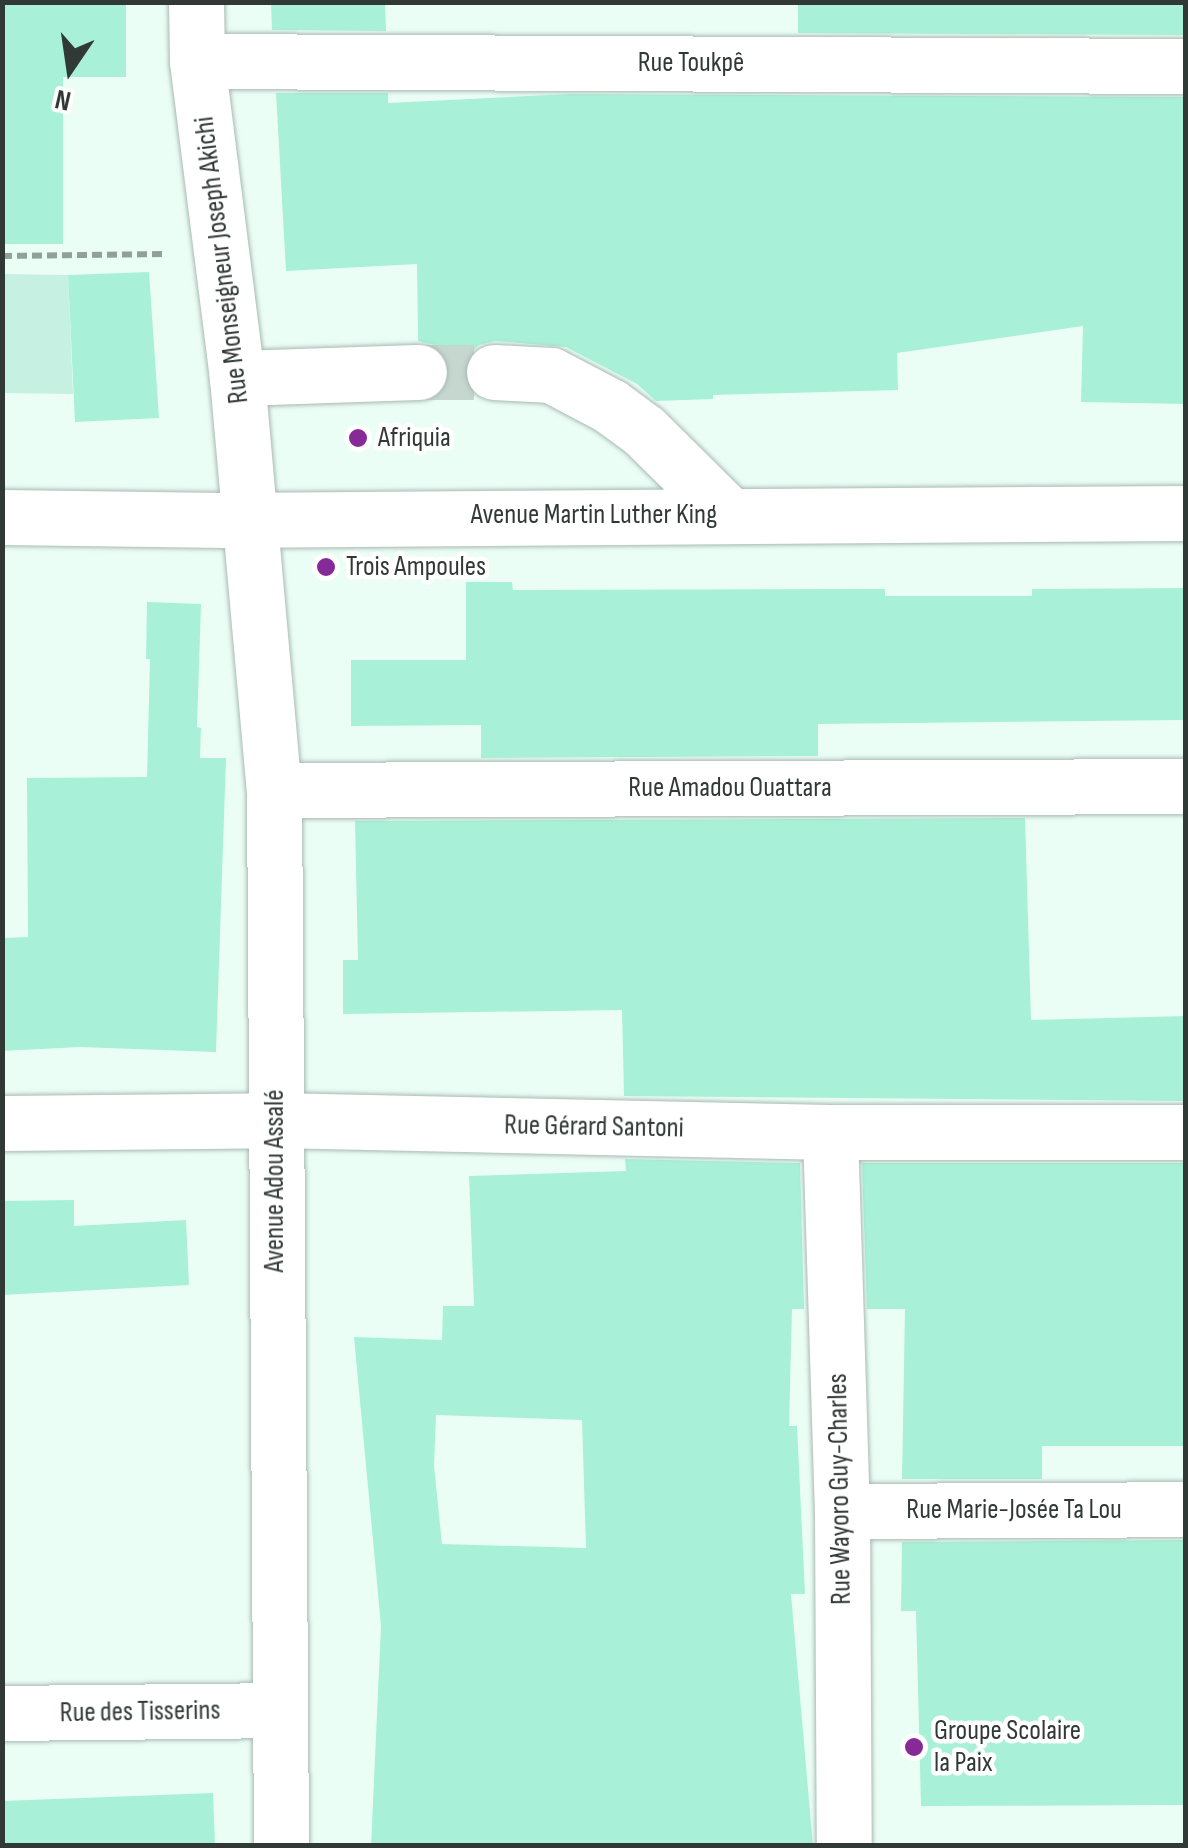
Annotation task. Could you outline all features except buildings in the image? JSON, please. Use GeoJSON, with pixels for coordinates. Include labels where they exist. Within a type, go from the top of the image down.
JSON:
{"type":"FeatureCollection","features":[{"type":"Feature","properties":{"kind":"street","name":"Rue Monseigneur Joseph Akichi"},"geometry":{"type":"LineString","coordinates":[[196,2],[197,61],[237,378],[250,517]]}},
{"type":"Feature","properties":{"kind":"street","name":"Rue Toukpê"},"geometry":{"type":"LineString","coordinates":[[197,61],[1186,66]]}},
{"type":"Feature","properties":{"kind":"street"},"geometry":{"type":"LineString","coordinates":[[237,378],[419,372]]}},
{"type":"Feature","properties":{"kind":"street"},"geometry":{"type":"LineString","coordinates":[[494,372],[551,375],[610,406],[644,431],[729,515]]}},
{"type":"Feature","properties":{"kind":"street","name":"Avenue Martin Luther King"},"geometry":{"type":"LineString","coordinates":[[2,517],[1186,512]]}},
{"type":"Feature","properties":{"kind":"street","name":"Avenue Adou Assalé"},"geometry":{"type":"LineString","coordinates":[[250,517],[274,790],[281,1846]]}},
{"type":"Feature","properties":{"kind":"street","name":"Rue Amadou Ouattara"},"geometry":{"type":"LineString","coordinates":[[274,790],[1186,786]]}},
{"type":"Feature","properties":{"kind":"street","name":"Rue Gérard Santoni"},"geometry":{"type":"LineString","coordinates":[[2,1123],[275,1120],[830,1132],[1186,1132]]}},
{"type":"Feature","properties":{"kind":"street","name":"Rue Wayoro Guy-Charles"},"geometry":{"type":"LineString","coordinates":[[830,1132],[842,1510],[844,1846]]}},
{"type":"Feature","properties":{"kind":"street","name":"Rue Marie-Josée Ta Lou"},"geometry":{"type":"LineString","coordinates":[[842,1510],[1186,1509]]}},
{"type":"Feature","properties":{"kind":"street","name":"Rue des Tisserins"},"geometry":{"type":"LineString","coordinates":[[2,1713],[278,1710]]}},
{"type":"Feature","properties":{"kind":"path"},"geometry":{"type":"LineString","coordinates":[[2,256],[221,253]]}},
{"type":"Feature","properties":{"kind":"green space"},"geometry":{"type":"Polygon","coordinates":[[[3,274],[68,275],[73,394],[3,393],[3,274]]]}},
{"type":"Feature","properties":{"kind":"tunnel"},"geometry":{"type":"LineString","coordinates":[[419,372],[494,372]]}},
{"type":"Feature","properties":{"kind":"place","name":"Afriquia"},"geometry":{"type":"Point","coordinates":[358,438]}},
{"type":"Feature","properties":{"kind":"place","name":"Trois Ampoules"},"geometry":{"type":"Point","coordinates":[326,567]}},
{"type":"Feature","properties":{"kind":"place","name":"Groupe Scolaire la Paix"},"geometry":{"type":"Point","coordinates":[914,1747]}}]}
